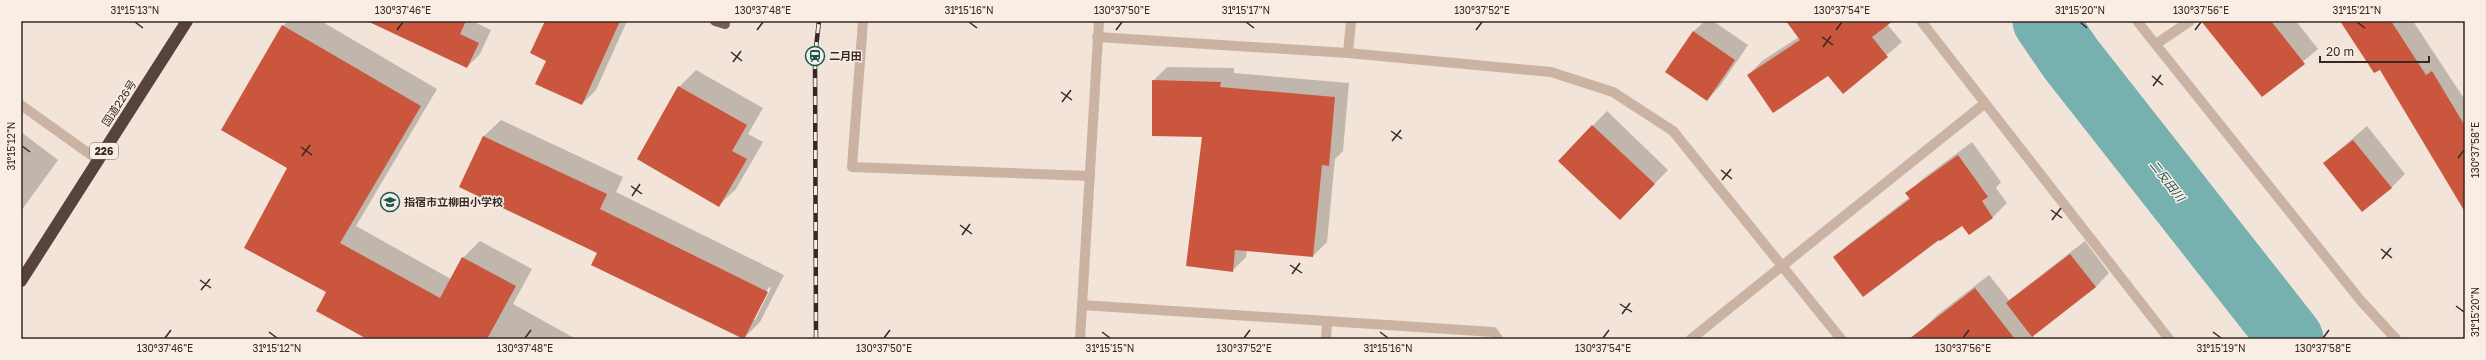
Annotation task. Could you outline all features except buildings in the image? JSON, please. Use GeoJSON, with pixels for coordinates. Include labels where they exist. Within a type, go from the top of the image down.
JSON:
{"type":"FeatureCollection","features":[{"type":"Feature","properties":{"kind":"highway","name":"国道226号"},"geometry":{"type":"LineString","coordinates":[[21,281],[187,21]]}},
{"type":"Feature","properties":{"kind":"main road"},"geometry":{"type":"LineString","coordinates":[[715,21],[725,24]]}},
{"type":"Feature","properties":{"kind":"street"},"geometry":{"type":"LineString","coordinates":[[863,21],[852,167],[1090,176]]}},
{"type":"Feature","properties":{"kind":"street"},"geometry":{"type":"LineString","coordinates":[[1080,339],[1099,21]]}},
{"type":"Feature","properties":{"kind":"street"},"geometry":{"type":"LineString","coordinates":[[1348,53],[1351,21]]}},
{"type":"Feature","properties":{"kind":"street"},"geometry":{"type":"LineString","coordinates":[[1921,21],[1984,104],[2169,339]]}},
{"type":"Feature","properties":{"kind":"street"},"geometry":{"type":"LineString","coordinates":[[2137,21],[2361,301],[2396,339]]}},
{"type":"Feature","properties":{"kind":"street"},"geometry":{"type":"LineString","coordinates":[[2156,44],[2190,21]]}},
{"type":"Feature","properties":{"kind":"street"},"geometry":{"type":"LineString","coordinates":[[1098,37],[1348,53],[1551,72],[1613,92],[1673,131],[1841,339]]}},
{"type":"Feature","properties":{"kind":"street"},"geometry":{"type":"LineString","coordinates":[[1691,339],[1984,104]]}},
{"type":"Feature","properties":{"kind":"street"},"geometry":{"type":"LineString","coordinates":[[21,105],[98,160]]}},
{"type":"Feature","properties":{"kind":"street"},"geometry":{"type":"LineString","coordinates":[[1082,305],[1493,332],[1498,339]]}},
{"type":"Feature","properties":{"kind":"street"},"geometry":{"type":"LineString","coordinates":[[1326,339],[1327,322]]}},
{"type":"Feature","properties":{"kind":"waterway","name":"二反田川"},"geometry":{"type":"LineString","coordinates":[[2045,21],[2071,59],[2291,339]]}},
{"type":"Feature","properties":{"kind":"railway"},"geometry":{"type":"LineString","coordinates":[[816,339],[815,56],[819,21]]}},
{"type":"Feature","properties":{"kind":"place","name":"二月田"},"geometry":{"type":"Point","coordinates":[815,56]}},
{"type":"Feature","properties":{"kind":"place","name":"指宿市立柳田小学校"},"geometry":{"type":"Point","coordinates":[390,202]}}]}
